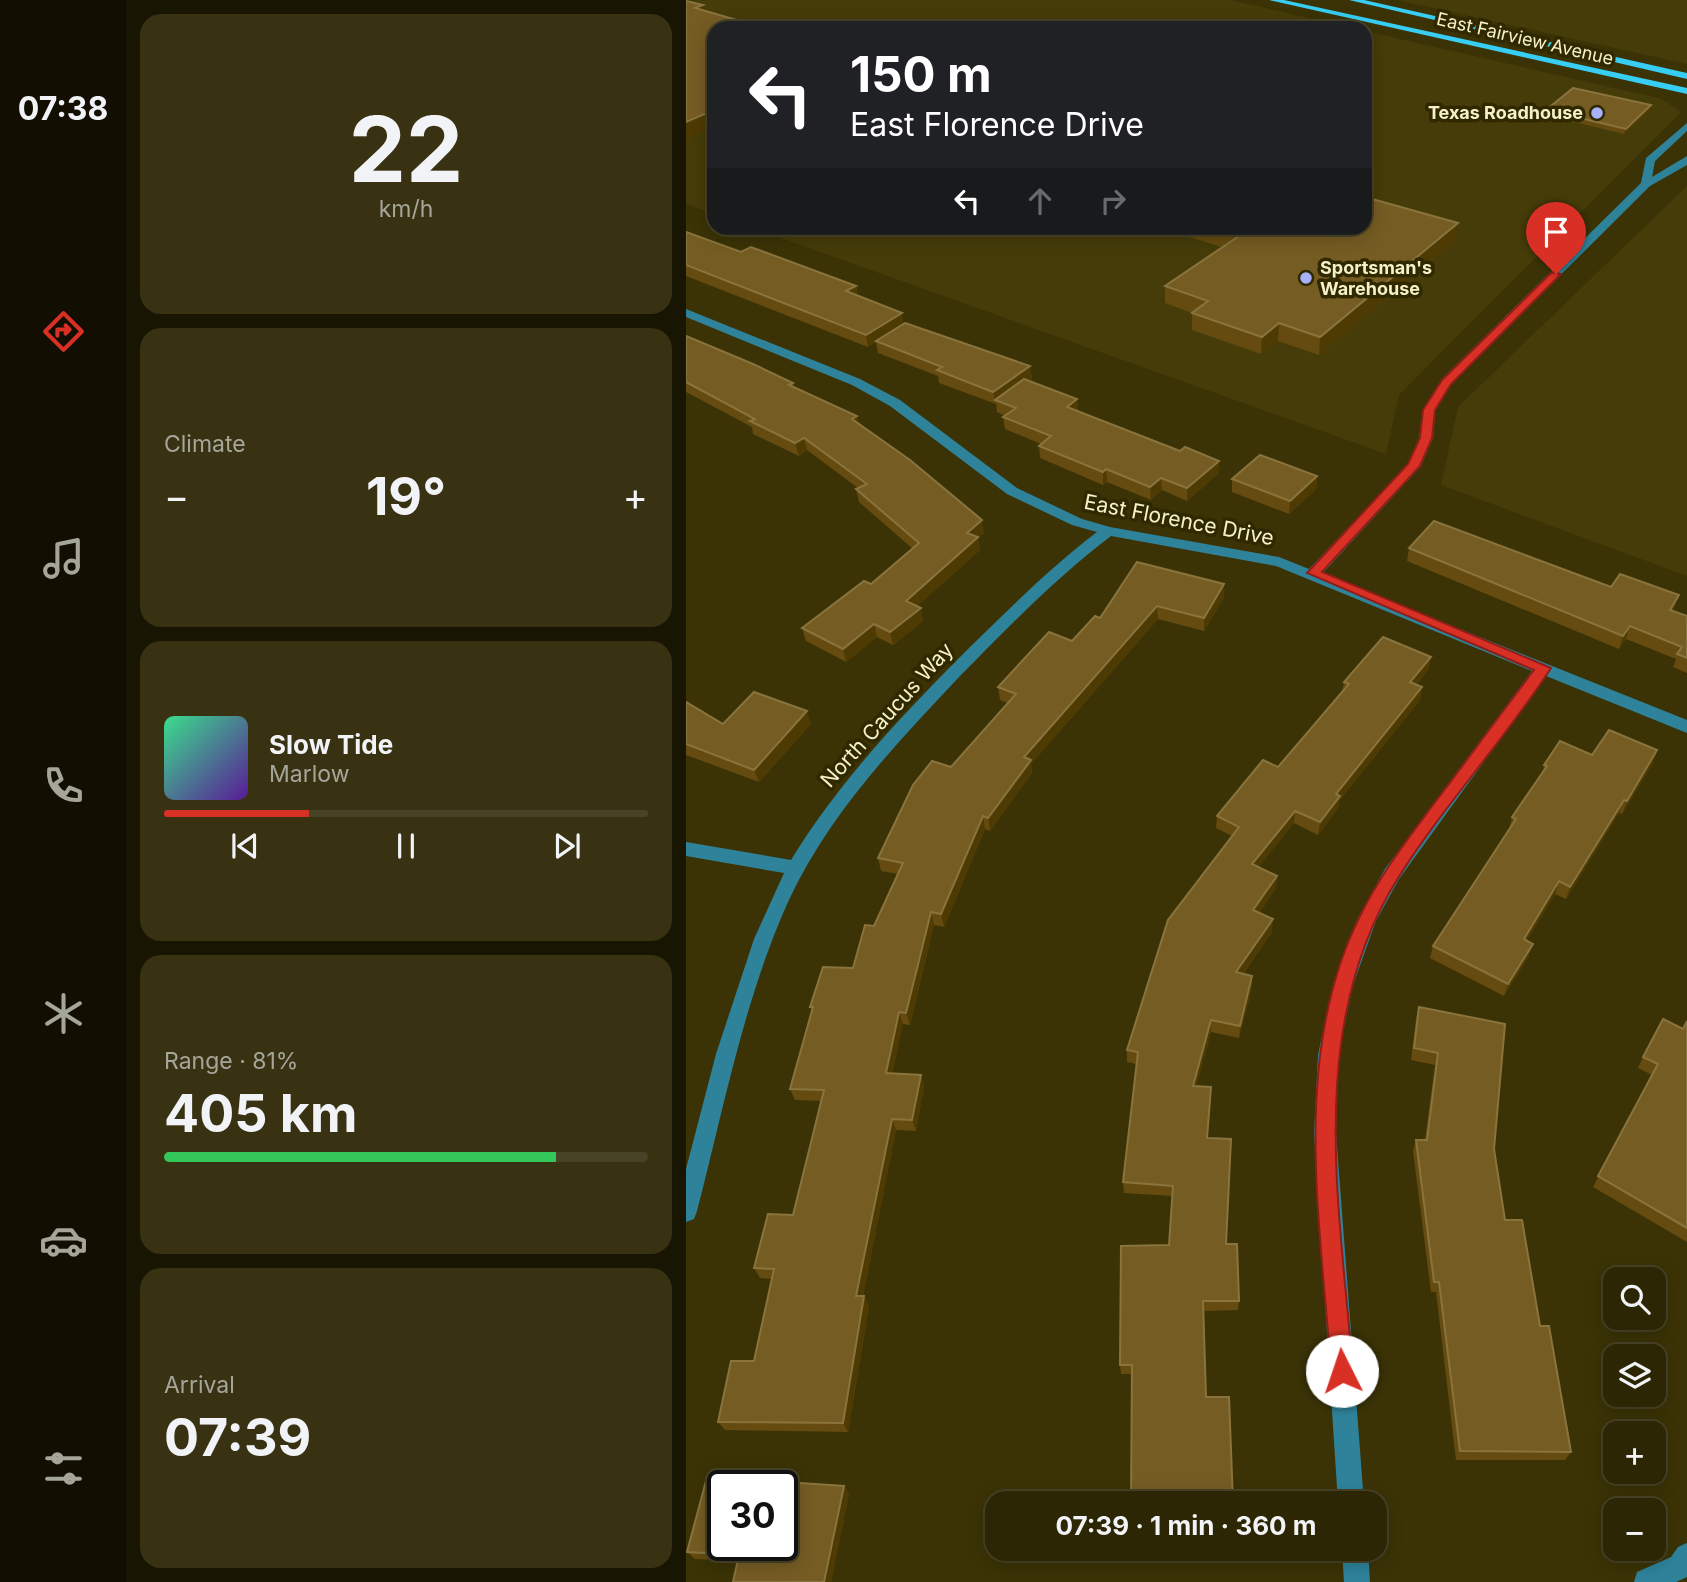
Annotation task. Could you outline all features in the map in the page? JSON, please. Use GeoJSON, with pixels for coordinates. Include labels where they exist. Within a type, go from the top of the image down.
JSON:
{"type":"FeatureCollection","features":[{"type":"Feature","properties":{"kind":"main road","name":"East Fairview Avenue"},"geometry":{"type":"LineString","coordinates":[[1273,0],[1368,21]]}},
{"type":"Feature","properties":{"kind":"main road","name":"East Fairview Avenue"},"geometry":{"type":"LineString","coordinates":[[1353,0],[1687,76]]}},
{"type":"Feature","properties":{"kind":"main road","name":"East Fairview Avenue"},"geometry":{"type":"LineString","coordinates":[[1372,22],[1687,92]]}},
{"type":"Feature","properties":{"kind":"street"},"geometry":{"type":"LineString","coordinates":[[1646,184],[1650,160],[1687,126]]}},
{"type":"Feature","properties":{"kind":"street"},"geometry":{"type":"LineString","coordinates":[[1314,573],[1414,466],[1426,438],[1429,410],[1446,382],[1646,184],[1679,167],[1687,159]]}},
{"type":"Feature","properties":{"kind":"street","name":"East Florence Drive"},"geometry":{"type":"LineString","coordinates":[[686,313],[856,382],[895,403],[1035,505],[1108,531],[1247,554],[1314,573],[1687,727]]}},
{"type":"Feature","properties":{"kind":"street","name":"North Caucus Way"},"geometry":{"type":"LineString","coordinates":[[686,1212],[749,976],[796,868],[834,806],[878,751],[1049,577],[1108,531]]}},
{"type":"Feature","properties":{"kind":"street"},"geometry":{"type":"LineString","coordinates":[[1350,1491],[1325,1133],[1328,1055],[1343,985],[1367,919],[1392,874],[1543,668]]}},
{"type":"Feature","properties":{"kind":"street"},"geometry":{"type":"LineString","coordinates":[[686,849],[796,868]]}},
{"type":"Feature","properties":{"kind":"street"},"geometry":{"type":"LineString","coordinates":[[1647,1582],[1680,1566],[1687,1556]]}},
{"type":"Feature","properties":{"kind":"street"},"geometry":{"type":"LineString","coordinates":[[1356,1561],[1357,1582]]}},
{"type":"Feature","properties":{"kind":"shaded area"},"geometry":{"type":"Polygon","coordinates":[[[686,0],[1230,0],[1322,21],[707,21],[707,212],[686,204],[686,0]]]}},
{"type":"Feature","properties":{"kind":"shaded area"},"geometry":{"type":"Polygon","coordinates":[[[1397,0],[1687,0],[1687,64],[1397,0]]]}},
{"type":"Feature","properties":{"kind":"shaded area"},"geometry":{"type":"Polygon","coordinates":[[[1372,33],[1662,99],[1681,112],[1399,395],[1386,454],[773,235],[1372,235],[1372,33]]]}},
{"type":"Feature","properties":{"kind":"shaded area"},"geometry":{"type":"Polygon","coordinates":[[[1687,186],[1687,576],[1441,485],[1458,407],[1687,186]]]}},
{"type":"Feature","properties":{"kind":"building"},"geometry":{"type":"Polygon","coordinates":[[[686,1],[703,5],[695,8],[740,21],[707,21],[707,113],[686,122],[686,1]]]}},
{"type":"Feature","properties":{"kind":"building","name":"Texas Roadhouse"},"geometry":{"type":"Polygon","coordinates":[[[1573,88],[1651,105],[1626,129],[1546,110],[1573,88]]]}},
{"type":"Feature","properties":{"kind":"building","name":"Sportsman's Warehouse"},"geometry":{"type":"Polygon","coordinates":[[[1372,199],[1458,223],[1320,337],[1279,323],[1262,337],[1192,313],[1208,301],[1165,286],[1239,236],[1236,235],[1372,235],[1372,199]]]}},
{"type":"Feature","properties":{"kind":"building"},"geometry":{"type":"Polygon","coordinates":[[[686,232],[741,252],[751,247],[856,286],[846,291],[902,313],[866,335],[686,265],[686,232]]]}},
{"type":"Feature","properties":{"kind":"building"},"geometry":{"type":"Polygon","coordinates":[[[905,323],[1030,366],[993,392],[937,370],[942,367],[876,341],[905,323]]]}},
{"type":"Feature","properties":{"kind":"building"},"geometry":{"type":"Polygon","coordinates":[[[686,336],[753,364],[793,383],[789,385],[857,416],[852,419],[910,460],[982,520],[967,533],[978,537],[906,601],[921,608],[890,632],[874,624],[843,649],[802,628],[864,581],[871,584],[919,543],[856,489],[867,484],[804,438],[795,443],[750,421],[755,419],[686,382],[686,336]]]}},
{"type":"Feature","properties":{"kind":"building"},"geometry":{"type":"Polygon","coordinates":[[[1024,379],[1077,399],[1067,407],[1180,451],[1185,447],[1219,461],[1187,488],[1161,478],[1150,487],[1106,469],[1103,472],[1039,446],[1051,436],[1003,417],[1016,408],[995,400],[1024,379]]]}},
{"type":"Feature","properties":{"kind":"building"},"geometry":{"type":"Polygon","coordinates":[[[1260,455],[1317,476],[1290,501],[1232,479],[1260,455]]]}},
{"type":"Feature","properties":{"kind":"building"},"geometry":{"type":"Polygon","coordinates":[[[1434,521],[1611,587],[1620,574],[1679,595],[1670,610],[1687,616],[1687,658],[1677,654],[1682,647],[1630,626],[1623,636],[1409,548],[1434,521]]]}},
{"type":"Feature","properties":{"kind":"building"},"geometry":{"type":"Polygon","coordinates":[[[1137,562],[1224,584],[1204,618],[1157,606],[1024,757],[1031,760],[988,818],[983,816],[941,914],[931,912],[906,1013],[899,1012],[886,1073],[921,1075],[912,1120],[892,1119],[856,1296],[864,1296],[843,1423],[718,1422],[731,1361],[754,1361],[774,1269],[754,1268],[768,1214],[793,1215],[824,1090],[790,1089],[813,1007],[810,1007],[823,967],[853,968],[865,925],[874,926],[903,863],[878,858],[913,785],[932,761],[951,767],[1016,694],[998,687],[1049,632],[1072,641],[1095,616],[1100,618],[1137,562]]]}},
{"type":"Feature","properties":{"kind":"building"},"geometry":{"type":"Polygon","coordinates":[[[1383,637],[1431,657],[1410,682],[1422,687],[1336,794],[1340,796],[1320,822],[1295,811],[1252,864],[1277,876],[1253,910],[1273,919],[1236,972],[1252,976],[1240,1026],[1211,1020],[1193,1086],[1211,1087],[1207,1138],[1231,1139],[1226,1244],[1237,1244],[1239,1301],[1203,1301],[1206,1397],[1229,1397],[1233,1491],[1131,1491],[1132,1365],[1120,1365],[1121,1246],[1169,1245],[1173,1186],[1123,1182],[1138,1052],[1127,1050],[1168,920],[1239,827],[1217,816],[1263,760],[1278,767],[1349,684],[1344,682],[1383,637]]]}},
{"type":"Feature","properties":{"kind":"building"},"geometry":{"type":"Polygon","coordinates":[[[754,692],[807,711],[754,770],[686,744],[686,702],[723,724],[754,692]]]}},
{"type":"Feature","properties":{"kind":"building"},"geometry":{"type":"Polygon","coordinates":[[[1609,730],[1657,750],[1570,887],[1559,881],[1524,939],[1533,944],[1508,984],[1433,946],[1516,819],[1512,817],[1547,766],[1544,765],[1560,741],[1592,755],[1609,730]]]}},
{"type":"Feature","properties":{"kind":"building"},"geometry":{"type":"Polygon","coordinates":[[[1419,1007],[1505,1024],[1494,1149],[1505,1220],[1522,1220],[1540,1326],[1549,1326],[1571,1452],[1460,1451],[1439,1282],[1434,1282],[1416,1140],[1427,1140],[1438,1053],[1414,1048],[1419,1007]]]}},
{"type":"Feature","properties":{"kind":"building"},"geometry":{"type":"Polygon","coordinates":[[[1663,1019],[1683,1029],[1687,1021],[1687,1228],[1598,1176],[1658,1064],[1643,1057],[1663,1019]]]}},
{"type":"Feature","properties":{"kind":"building"},"geometry":{"type":"Polygon","coordinates":[[[707,1477],[707,1553],[687,1552],[707,1477]]]}},
{"type":"Feature","properties":{"kind":"building"},"geometry":{"type":"Polygon","coordinates":[[[798,1483],[844,1486],[824,1582],[733,1582],[738,1561],[798,1561],[798,1483]]]}},
{"type":"Feature","properties":{"kind":"place","name":"Texas Roadhouse"},"geometry":{"type":"Point","coordinates":[1597,113]}},
{"type":"Feature","properties":{"kind":"place","name":"Sportsman's Warehouse"},"geometry":{"type":"Point","coordinates":[1306,278]}},
{"type":"Feature","properties":{"kind":"route"},"geometry":{"type":"LineString","coordinates":[[1342,1371],[1325,1133],[1328,1055],[1343,985],[1367,919],[1392,874],[1543,668],[1314,573],[1414,466],[1426,438],[1429,410],[1446,382],[1556,274]]}}]}
